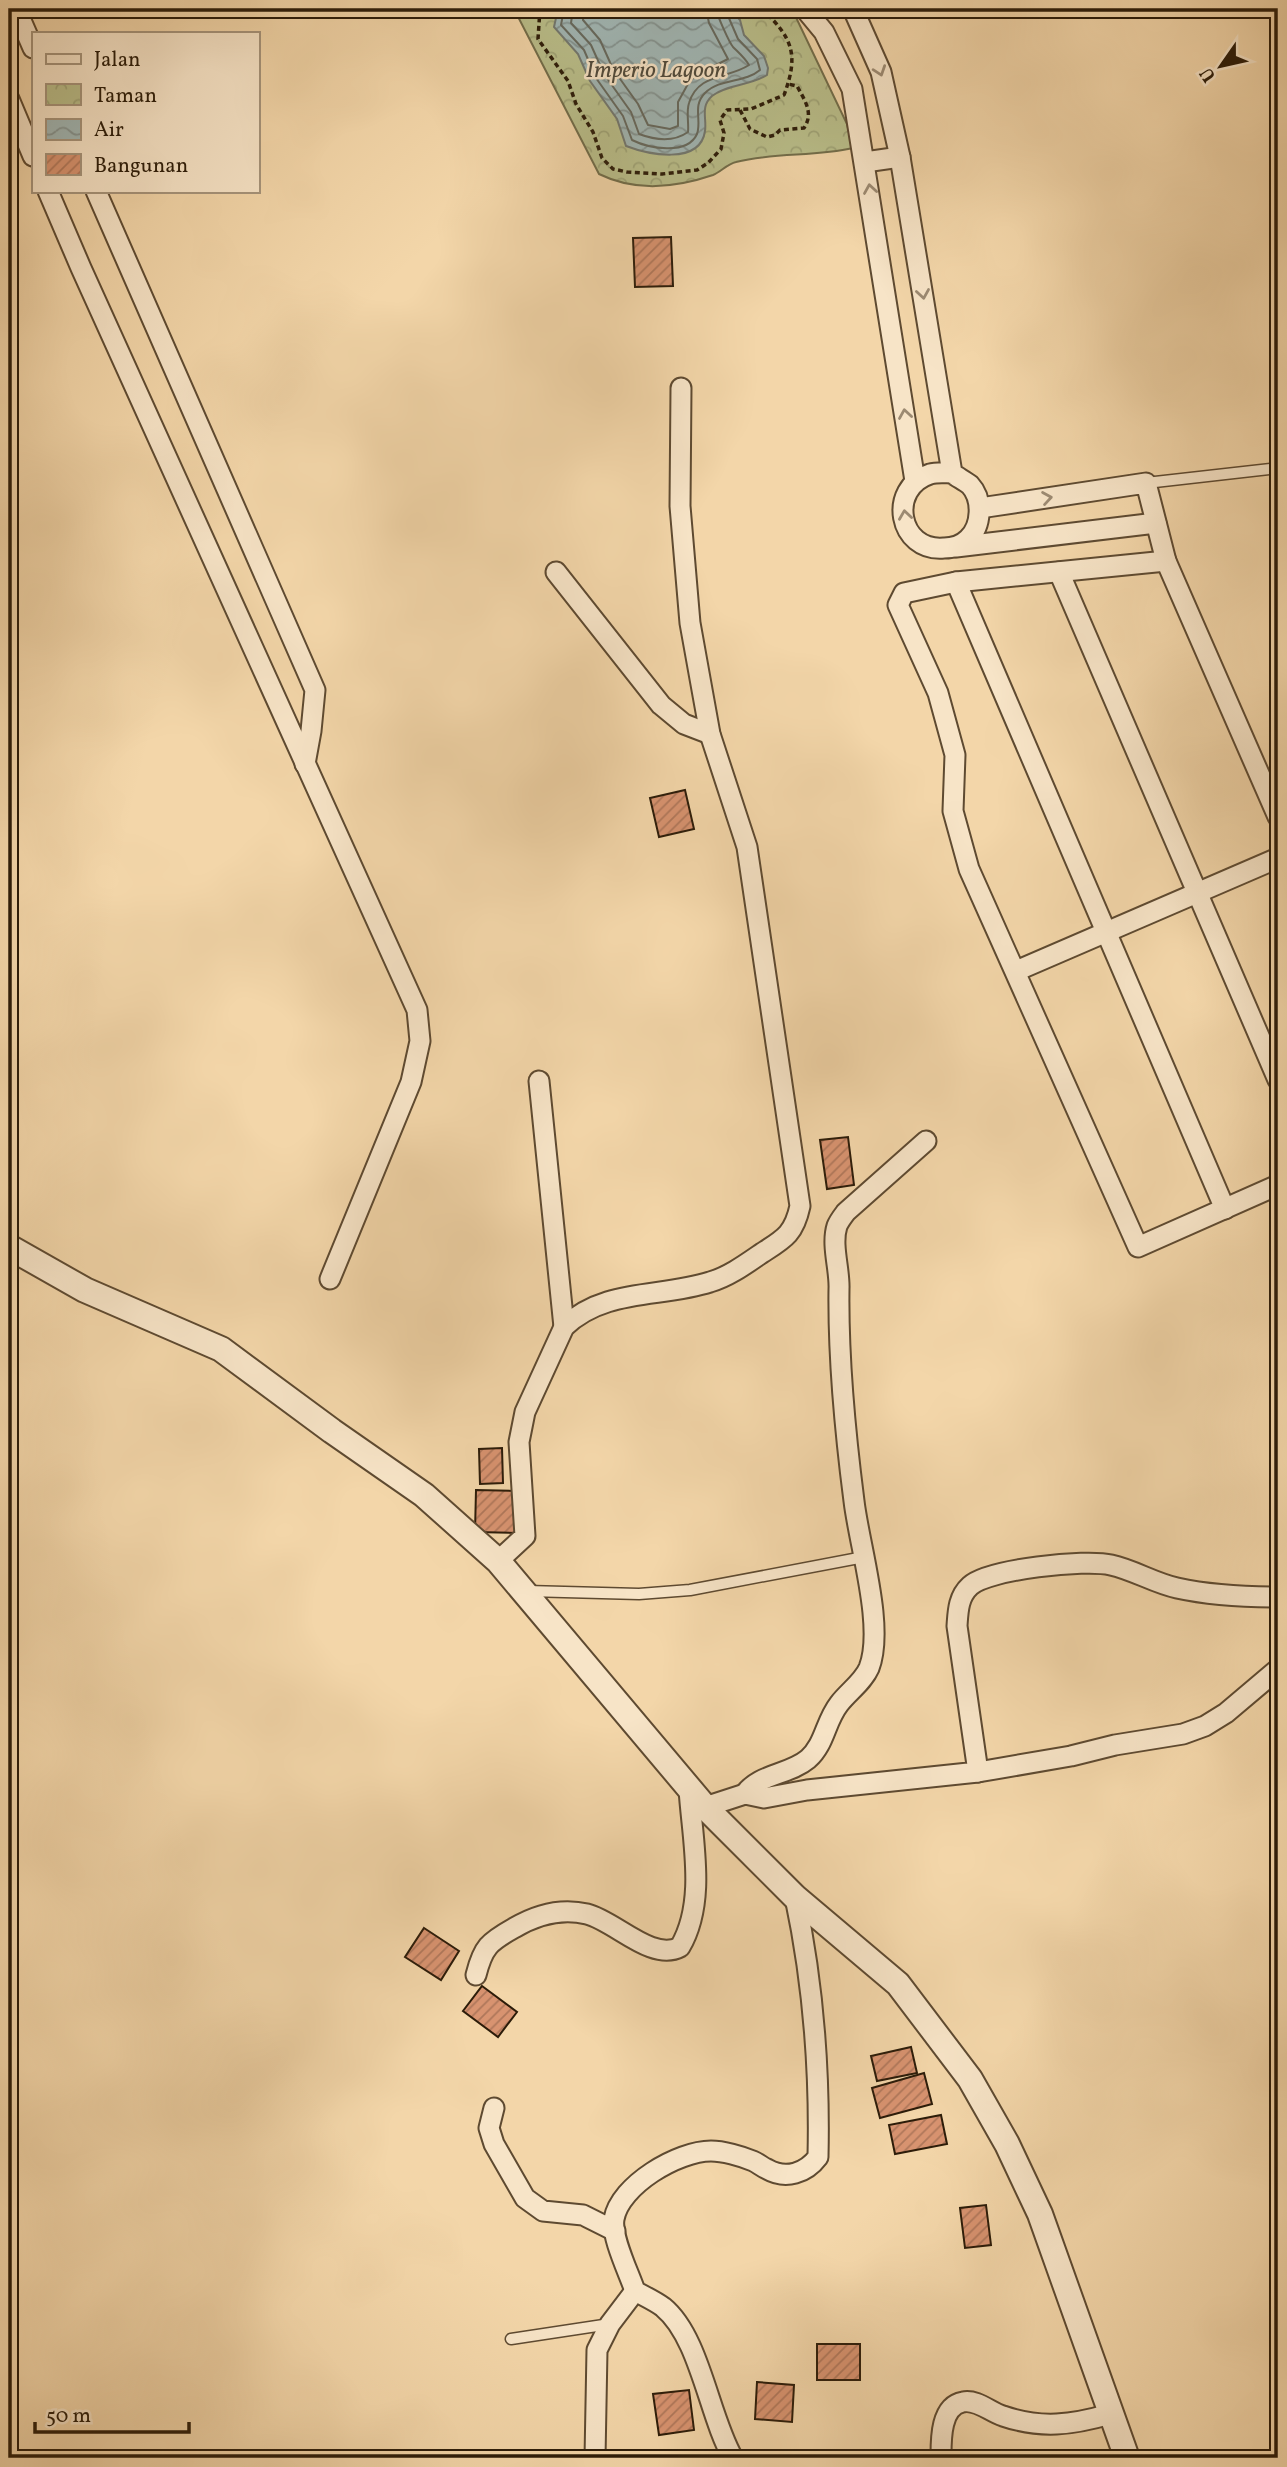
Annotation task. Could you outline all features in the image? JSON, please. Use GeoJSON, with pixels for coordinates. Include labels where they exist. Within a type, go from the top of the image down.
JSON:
{"type":"FeatureCollection","features":[{"type":"Feature","properties":{"kind":"street"},"geometry":{"type":"LineString","coordinates":[[16,9],[32,46]]}},
{"type":"Feature","properties":{"kind":"street"},"geometry":{"type":"LineString","coordinates":[[805,9],[824,32],[852,89],[915,481]]}},
{"type":"Feature","properties":{"kind":"street"},"geometry":{"type":"LineString","coordinates":[[853,9],[881,72],[900,158],[952,473]]}},
{"type":"Feature","properties":{"kind":"street"},"geometry":{"type":"LineString","coordinates":[[9,99],[32,154]]}},
{"type":"Feature","properties":{"kind":"street"},"geometry":{"type":"LineString","coordinates":[[865,162],[900,158]]}},
{"type":"Feature","properties":{"kind":"street"},"geometry":{"type":"LineString","coordinates":[[48,192],[413,1000],[420,1024],[420,1041],[411,1082],[330,1279]]}},
{"type":"Feature","properties":{"kind":"street"},"geometry":{"type":"LineString","coordinates":[[96,192],[314,690],[305,764]]}},
{"type":"Feature","properties":{"kind":"street"},"geometry":{"type":"LineString","coordinates":[[498,1561],[525,1536],[519,1441],[525,1412],[564,1327],[590,1307],[619,1298],[685,1289],[713,1282],[786,1238],[796,1225],[800,1206],[747,847],[710,734],[690,623],[680,506],[681,388]]}},
{"type":"Feature","properties":{"kind":"street"},"geometry":{"type":"LineString","coordinates":[[955,547],[969,538],[977,525],[980,509],[971,486],[952,473],[932,473],[915,481],[904,499],[903,521],[915,540],[934,549],[955,547],[1156,523]]}},
{"type":"Feature","properties":{"kind":"street"},"geometry":{"type":"LineString","coordinates":[[980,509],[1146,483],[1166,561],[1278,817]]}},
{"type":"Feature","properties":{"kind":"street"},"geometry":{"type":"LineString","coordinates":[[1166,561],[956,582],[904,593],[898,605],[938,693],[952,743],[955,755],[953,811],[969,869],[1138,1247],[1278,1185]]}},
{"type":"Feature","properties":{"kind":"street"},"geometry":{"type":"LineString","coordinates":[[556,572],[661,705],[684,724],[710,734]]}},
{"type":"Feature","properties":{"kind":"street"},"geometry":{"type":"LineString","coordinates":[[1059,572],[1278,1080]]}},
{"type":"Feature","properties":{"kind":"street"},"geometry":{"type":"LineString","coordinates":[[956,582],[1225,1209]]}},
{"type":"Feature","properties":{"kind":"street"},"geometry":{"type":"LineString","coordinates":[[1016,971],[1278,858]]}},
{"type":"Feature","properties":{"kind":"street"},"geometry":{"type":"LineString","coordinates":[[539,1081],[564,1327]]}},
{"type":"Feature","properties":{"kind":"street"},"geometry":{"type":"LineString","coordinates":[[745,1794],[750,1786],[757,1782],[789,1771],[807,1759],[821,1744],[838,1706],[869,1669],[875,1638],[854,1503],[843,1394],[837,1226],[846,1212],[926,1141]]}},
{"type":"Feature","properties":{"kind":"street"},"geometry":{"type":"LineString","coordinates":[[9,1247],[85,1290],[221,1349],[331,1431],[424,1495],[498,1561],[697,1798],[795,1897],[898,1984],[970,2080],[1007,2144],[1040,2214],[1124,2456]]}},
{"type":"Feature","properties":{"kind":"street"},"geometry":{"type":"LineString","coordinates":[[978,1772],[957,1626],[960,1603],[970,1585],[1010,1572],[1086,1562],[1108,1564],[1178,1588],[1278,1597]]}},
{"type":"Feature","properties":{"kind":"street"},"geometry":{"type":"LineString","coordinates":[[697,1798],[745,1794],[764,1798],[807,1790],[978,1772],[1182,1734],[1205,1726],[1226,1713],[1278,1669]]}},
{"type":"Feature","properties":{"kind":"street"},"geometry":{"type":"LineString","coordinates":[[476,1975],[482,1951],[490,1943],[540,1915],[565,1912],[587,1914],[612,1924],[643,1944],[662,1951],[680,1947],[692,1911],[696,1882],[697,1798]]}},
{"type":"Feature","properties":{"kind":"street"},"geometry":{"type":"LineString","coordinates":[[733,2458],[717,2424],[705,2384],[681,2329],[664,2308],[635,2291],[615,2231],[614,2219],[626,2196],[649,2175],[687,2155],[711,2151],[753,2161],[769,2171],[799,2174],[807,2170],[818,2157],[816,2043],[807,1955],[795,1897]]}},
{"type":"Feature","properties":{"kind":"street"},"geometry":{"type":"LineString","coordinates":[[494,2108],[489,2128],[494,2144],[525,2198],[543,2211],[583,2215],[615,2231]]}},
{"type":"Feature","properties":{"kind":"street"},"geometry":{"type":"LineString","coordinates":[[595,2458],[597,2350],[610,2324],[635,2291]]}},
{"type":"Feature","properties":{"kind":"street"},"geometry":{"type":"LineString","coordinates":[[941,2458],[943,2426],[952,2408],[966,2401],[978,2403],[1006,2417],[1046,2425],[1078,2423],[1110,2414]]}},
{"type":"Feature","properties":{"kind":"lane"},"geometry":{"type":"LineString","coordinates":[[1146,483],[1278,468]]}},
{"type":"Feature","properties":{"kind":"lane"},"geometry":{"type":"LineString","coordinates":[[523,1591],[639,1594],[690,1590],[864,1557]]}},
{"type":"Feature","properties":{"kind":"lane"},"geometry":{"type":"LineString","coordinates":[[511,2339],[610,2324]]}},
{"type":"Feature","properties":{"kind":"path"},"geometry":{"type":"LineString","coordinates":[[527,9],[533,13],[540,11],[538,39],[568,82],[603,158],[613,169],[662,174],[696,170],[708,163],[721,149],[724,133],[720,120],[727,110],[751,109],[784,95],[793,70],[792,47],[783,31],[762,9]]}},
{"type":"Feature","properties":{"kind":"path"},"geometry":{"type":"LineString","coordinates":[[740,110],[750,129],[767,136],[788,129],[804,128],[809,121],[809,110],[797,86],[788,84]]}},
{"type":"Feature","properties":{"kind":"green space"},"geometry":{"type":"Polygon","coordinates":[[[514,9],[792,9],[847,124],[853,148],[750,159],[733,163],[713,175],[670,185],[641,186],[613,180],[599,174],[514,9]]]}},
{"type":"Feature","properties":{"kind":"water","name":"Imperio Lagoon"},"geometry":{"type":"Polygon","coordinates":[[[558,9],[730,9],[740,20],[744,35],[764,56],[767,75],[725,89],[708,100],[705,108],[705,131],[701,142],[694,149],[672,155],[635,149],[626,146],[617,119],[590,81],[578,54],[554,27],[558,9]]]}},
{"type":"Feature","properties":{"kind":"building"},"geometry":{"type":"Polygon","coordinates":[[[671,237],[673,286],[635,287],[633,238],[671,237]]]}},
{"type":"Feature","properties":{"kind":"building"},"geometry":{"type":"Polygon","coordinates":[[[685,790],[694,829],[659,837],[650,798],[685,790]]]}},
{"type":"Feature","properties":{"kind":"building"},"geometry":{"type":"Polygon","coordinates":[[[848,1137],[854,1185],[827,1189],[820,1140],[848,1137]]]}},
{"type":"Feature","properties":{"kind":"building"},"geometry":{"type":"Polygon","coordinates":[[[502,1448],[503,1483],[480,1484],[479,1449],[502,1448]]]}},
{"type":"Feature","properties":{"kind":"building"},"geometry":{"type":"Polygon","coordinates":[[[476,1490],[517,1491],[516,1533],[475,1532],[476,1490]]]}},
{"type":"Feature","properties":{"kind":"building"},"geometry":{"type":"Polygon","coordinates":[[[424,1928],[459,1951],[441,1980],[405,1957],[424,1928]]]}},
{"type":"Feature","properties":{"kind":"building"},"geometry":{"type":"Polygon","coordinates":[[[482,1986],[517,2012],[498,2037],[463,2011],[482,1986]]]}},
{"type":"Feature","properties":{"kind":"building"},"geometry":{"type":"Polygon","coordinates":[[[911,2047],[917,2073],[877,2081],[871,2056],[911,2047]]]}},
{"type":"Feature","properties":{"kind":"building"},"geometry":{"type":"Polygon","coordinates":[[[924,2073],[932,2104],[880,2118],[872,2088],[924,2073]]]}},
{"type":"Feature","properties":{"kind":"building"},"geometry":{"type":"Polygon","coordinates":[[[941,2115],[947,2144],[895,2154],[889,2125],[941,2115]]]}},
{"type":"Feature","properties":{"kind":"building"},"geometry":{"type":"Polygon","coordinates":[[[986,2205],[991,2245],[965,2248],[960,2208],[986,2205]]]}},
{"type":"Feature","properties":{"kind":"building"},"geometry":{"type":"Polygon","coordinates":[[[817,2344],[860,2344],[860,2380],[817,2380],[817,2344]]]}},
{"type":"Feature","properties":{"kind":"building"},"geometry":{"type":"Polygon","coordinates":[[[757,2382],[794,2385],[792,2422],[755,2419],[757,2382]]]}},
{"type":"Feature","properties":{"kind":"building"},"geometry":{"type":"Polygon","coordinates":[[[689,2390],[694,2430],[659,2435],[653,2394],[689,2390]]]}}]}
